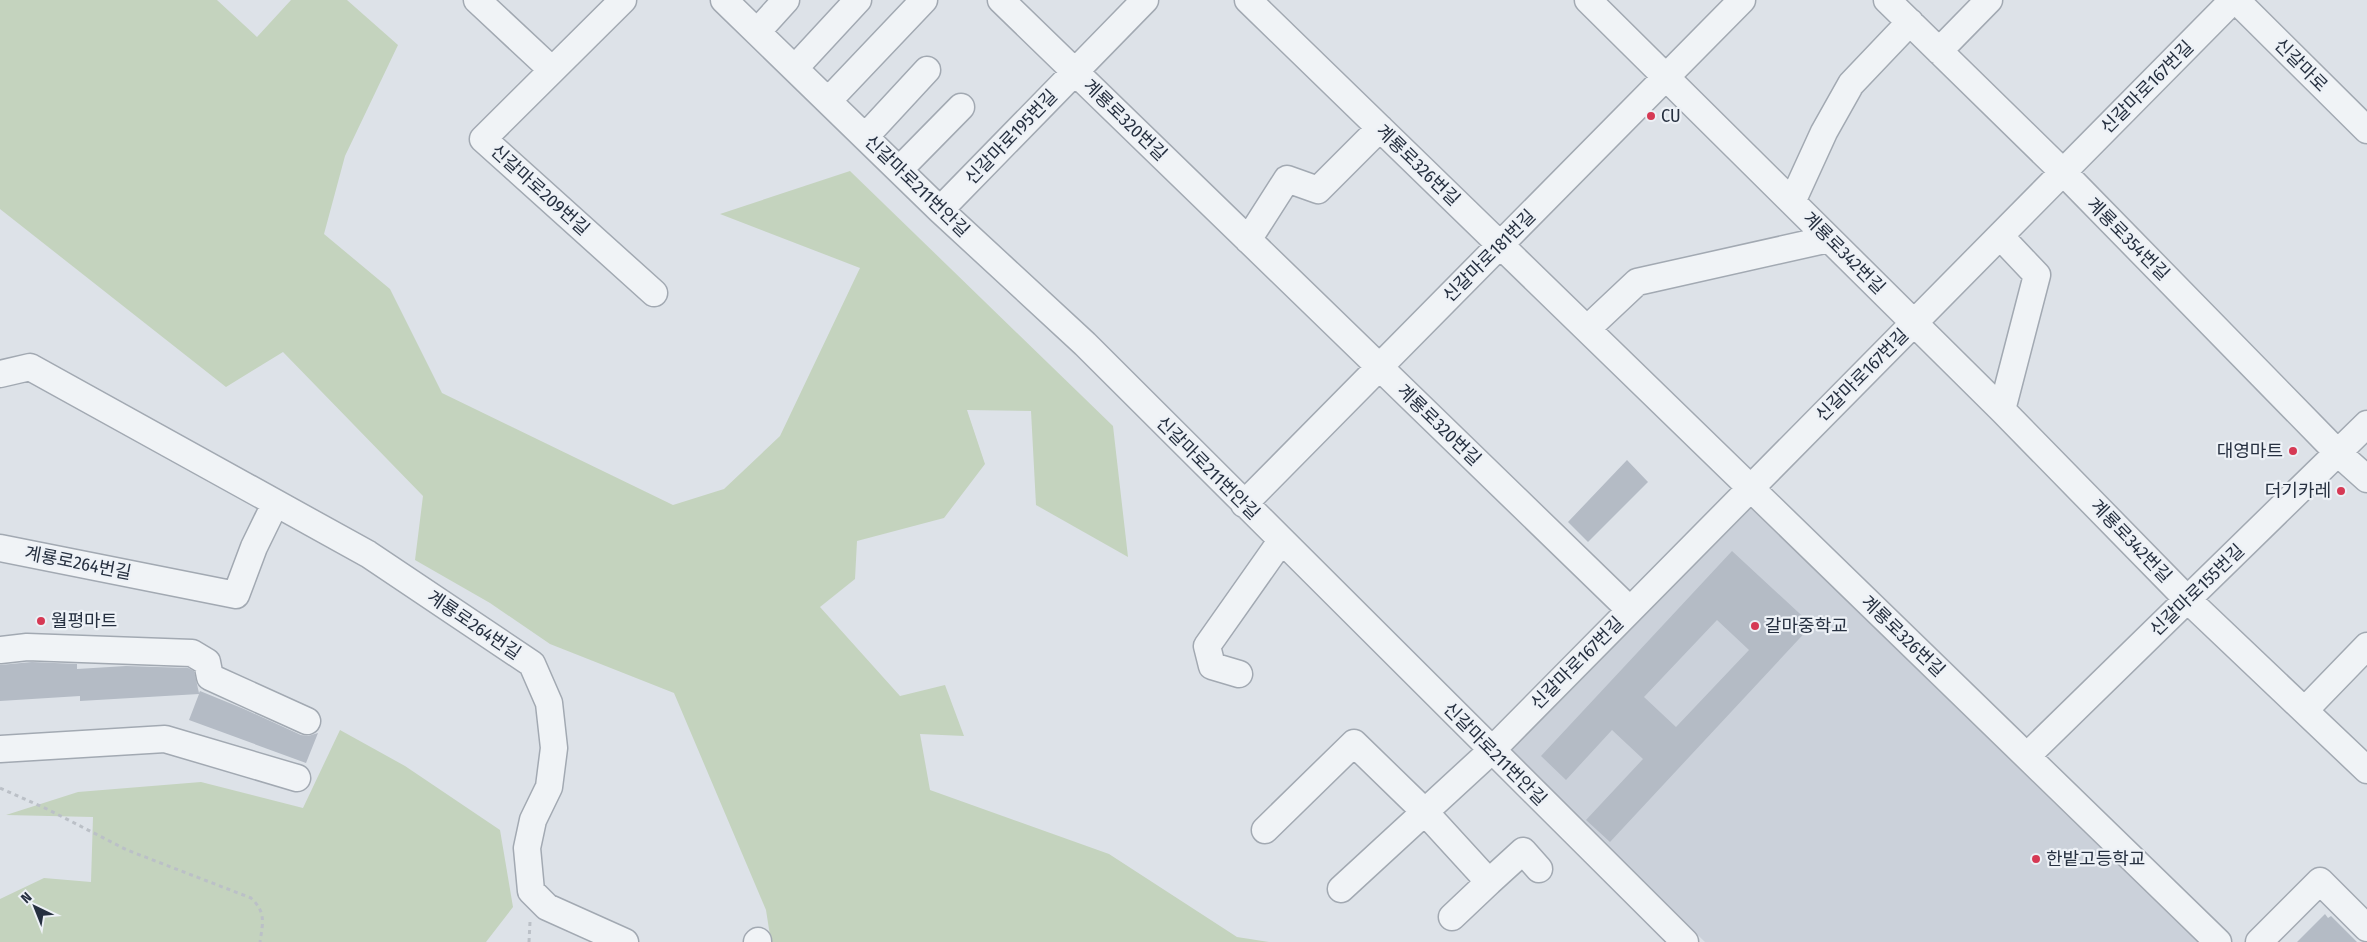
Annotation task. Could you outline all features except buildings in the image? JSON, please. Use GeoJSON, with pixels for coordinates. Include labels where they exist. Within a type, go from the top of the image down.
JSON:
{"type":"FeatureCollection","features":[{"type":"Feature","properties":{"kind":"street"},"geometry":{"type":"LineString","coordinates":[[478,0],[552,70]]}},
{"type":"Feature","properties":{"kind":"street","name":"신갈마로209번길"},"geometry":{"type":"LineString","coordinates":[[623,0],[483,139],[654,293]]}},
{"type":"Feature","properties":{"kind":"street","name":"신갈마로211번안길"},"geometry":{"type":"LineString","coordinates":[[724,0],[940,210],[1085,344],[1491,751],[1686,942]]}},
{"type":"Feature","properties":{"kind":"street"},"geometry":{"type":"LineString","coordinates":[[757,32],[786,0]]}},
{"type":"Feature","properties":{"kind":"street"},"geometry":{"type":"LineString","coordinates":[[794,68],[858,0]]}},
{"type":"Feature","properties":{"kind":"street"},"geometry":{"type":"LineString","coordinates":[[828,101],[924,0]]}},
{"type":"Feature","properties":{"kind":"street","name":"계룡로320번길"},"geometry":{"type":"LineString","coordinates":[[1001,0],[1630,610]]}},
{"type":"Feature","properties":{"kind":"street","name":"신갈마로195번길"},"geometry":{"type":"LineString","coordinates":[[940,210],[1145,0]]}},
{"type":"Feature","properties":{"kind":"street","name":"계룡로326번길"},"geometry":{"type":"LineString","coordinates":[[1248,0],[2218,942]]}},
{"type":"Feature","properties":{"kind":"street","name":"계룡로342번길"},"geometry":{"type":"LineString","coordinates":[[1588,0],[2002,410],[2188,600],[2367,770]]}},
{"type":"Feature","properties":{"kind":"street","name":"계룡로354번길"},"geometry":{"type":"LineString","coordinates":[[1887,0],[2063,172],[2338,453],[2367,479]]}},
{"type":"Feature","properties":{"kind":"street"},"geometry":{"type":"LineString","coordinates":[[1939,51],[1989,0]]}},
{"type":"Feature","properties":{"kind":"street","name":"신갈마로"},"geometry":{"type":"LineString","coordinates":[[2234,0],[2367,130]]}},
{"type":"Feature","properties":{"kind":"street","name":"신갈마로167번길"},"geometry":{"type":"LineString","coordinates":[[1341,889],[1491,751],[2234,0]]}},
{"type":"Feature","properties":{"kind":"street","name":"신갈마로181번길"},"geometry":{"type":"LineString","coordinates":[[1244,504],[1666,77],[1732,3]]}},
{"type":"Feature","properties":{"kind":"street","name":"계룡로342번길"},"geometry":{"type":"LineString","coordinates":[[1792,202],[1824,132],[1851,84],[1910,22]]}},
{"type":"Feature","properties":{"kind":"street"},"geometry":{"type":"LineString","coordinates":[[865,137],[927,70]]}},
{"type":"Feature","properties":{"kind":"street"},"geometry":{"type":"LineString","coordinates":[[899,170],[961,107]]}},
{"type":"Feature","properties":{"kind":"street"},"geometry":{"type":"LineString","coordinates":[[1248,240],[1286,179],[1318,190],[1380,128]]}},
{"type":"Feature","properties":{"kind":"street"},"geometry":{"type":"LineString","coordinates":[[2000,236],[2036,275],[2002,410]]}},
{"type":"Feature","properties":{"kind":"street"},"geometry":{"type":"LineString","coordinates":[[1587,329],[1637,282],[1829,239]]}},
{"type":"Feature","properties":{"kind":"street","name":"계룡로264번길"},"geometry":{"type":"LineString","coordinates":[[0,374],[30,367],[368,554],[532,664],[549,703],[554,748],[549,787],[533,820],[527,848],[531,891],[547,908],[625,942]]}},
{"type":"Feature","properties":{"kind":"street","name":"신갈마로155번길"},"geometry":{"type":"LineString","coordinates":[[2027,756],[2367,424]]}},
{"type":"Feature","properties":{"kind":"street","name":"계룡로264번길"},"geometry":{"type":"LineString","coordinates":[[0,548],[236,595],[254,547],[275,504]]}},
{"type":"Feature","properties":{"kind":"street"},"geometry":{"type":"LineString","coordinates":[[1239,674],[1212,666],[1207,646],[1281,541]]}},
{"type":"Feature","properties":{"kind":"street"},"geometry":{"type":"LineString","coordinates":[[2305,710],[2367,646]]}},
{"type":"Feature","properties":{"kind":"street"},"geometry":{"type":"LineString","coordinates":[[0,650],[27,647],[192,653],[207,662],[210,677],[307,721]]}},
{"type":"Feature","properties":{"kind":"street"},"geometry":{"type":"LineString","coordinates":[[0,749],[165,739],[297,778]]}},
{"type":"Feature","properties":{"kind":"street"},"geometry":{"type":"LineString","coordinates":[[1265,830],[1354,744],[1424,811],[1489,882]]}},
{"type":"Feature","properties":{"kind":"street"},"geometry":{"type":"LineString","coordinates":[[1452,917],[1523,851],[1540,868]]}},
{"type":"Feature","properties":{"kind":"street"},"geometry":{"type":"LineString","coordinates":[[2259,942],[2320,881],[2367,928]]}},
{"type":"Feature","properties":{"kind":"path"},"geometry":{"type":"LineString","coordinates":[[0,788],[47,809],[127,850],[251,898],[260,907],[262,916],[260,942]]}},
{"type":"Feature","properties":{"kind":"shaded area","name":"갈마중학교"},"geometry":{"type":"Polygon","coordinates":[[[1752,500],[2205,942],[1705,942],[1507,752],[1752,500]]]}},
{"type":"Feature","properties":{"kind":"green space"},"geometry":{"type":"Polygon","coordinates":[[[0,0],[217,0],[257,37],[291,0],[347,0],[398,45],[345,156],[324,234],[390,289],[442,393],[673,505],[724,489],[780,436],[860,268],[720,214],[850,171],[1113,426],[1128,557],[1036,505],[1031,411],[967,410],[985,464],[944,518],[857,541],[855,579],[820,607],[900,696],[945,685],[964,736],[920,734],[930,790],[1109,854],[1237,937],[1269,942],[771,942],[766,910],[674,693],[550,644],[490,603],[415,560],[423,496],[283,352],[226,387],[0,209],[0,0]]]}},
{"type":"Feature","properties":{"kind":"green space"},"geometry":{"type":"Polygon","coordinates":[[[340,730],[405,766],[500,830],[513,907],[486,942],[0,942],[0,899],[44,878],[91,882],[93,817],[6,815],[78,792],[201,782],[303,808],[340,730]]]}},
{"type":"Feature","properties":{"kind":"place","name":"CU"},"geometry":{"type":"Point","coordinates":[1651,116]}},
{"type":"Feature","properties":{"kind":"place","name":"대영마트"},"geometry":{"type":"Point","coordinates":[2293,451]}},
{"type":"Feature","properties":{"kind":"place","name":"더기카레"},"geometry":{"type":"Point","coordinates":[2341,491]}},
{"type":"Feature","properties":{"kind":"place","name":"월평마트"},"geometry":{"type":"Point","coordinates":[41,621]}},
{"type":"Feature","properties":{"kind":"place","name":"갈마중학교"},"geometry":{"type":"Point","coordinates":[1755,626]}},
{"type":"Feature","properties":{"kind":"place","name":"한밭고등학교"},"geometry":{"type":"Point","coordinates":[2036,859]}}]}
